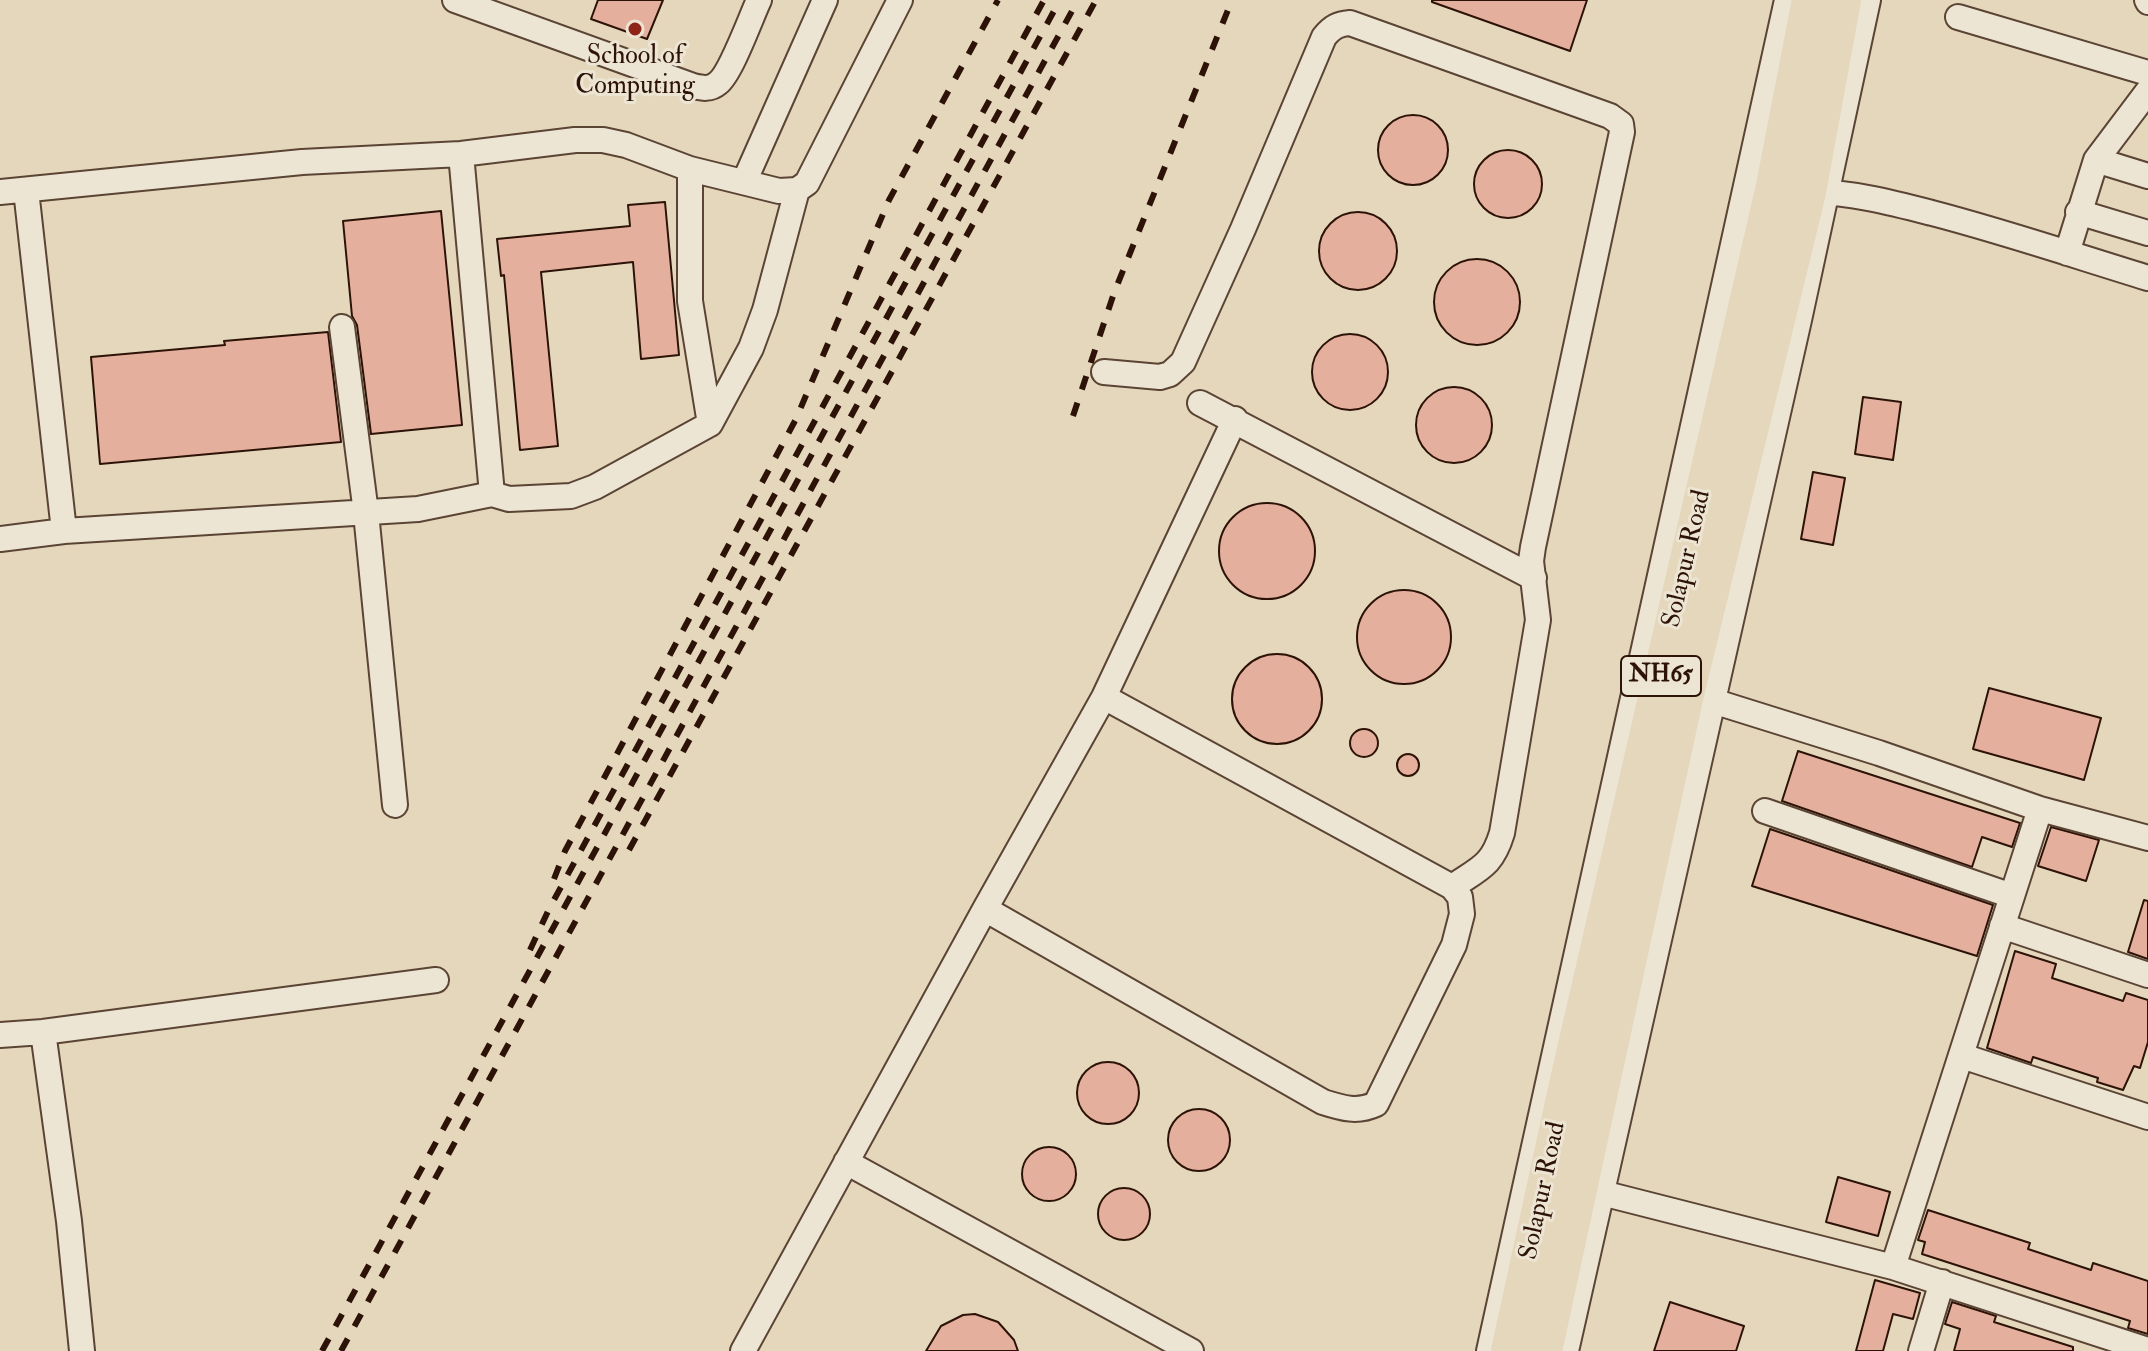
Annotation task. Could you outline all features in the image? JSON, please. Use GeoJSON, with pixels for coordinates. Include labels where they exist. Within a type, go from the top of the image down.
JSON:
{"type":"FeatureCollection","features":[{"type":"Feature","properties":{"kind":"highway","name":"Solapur Road"},"geometry":{"type":"LineString","coordinates":[[1544,1351],[1584,1084],[1803,190],[1810,0]]}},
{"type":"Feature","properties":{"kind":"highway","name":"Solapur Road"},"geometry":{"type":"LineString","coordinates":[[1509,1351],[1584,1084],[1700,697],[1843,0]]}},
{"type":"Feature","properties":{"kind":"street"},"geometry":{"type":"LineString","coordinates":[[455,0],[706,89],[719,83],[727,70],[759,0]]}},
{"type":"Feature","properties":{"kind":"street"},"geometry":{"type":"LineString","coordinates":[[745,180],[825,0]]}},
{"type":"Feature","properties":{"kind":"street"},"geometry":{"type":"LineString","coordinates":[[0,192],[302,162],[461,154],[575,140],[603,140],[626,145],[690,169],[745,180],[779,191],[797,190],[807,183],[900,0]]}},
{"type":"Feature","properties":{"kind":"street"},"geometry":{"type":"LineString","coordinates":[[1489,1351],[1787,0]]}},
{"type":"Feature","properties":{"kind":"street"},"geometry":{"type":"LineString","coordinates":[[1868,0],[1803,190],[1918,209],[2008,233],[2148,278]]}},
{"type":"Feature","properties":{"kind":"street"},"geometry":{"type":"LineString","coordinates":[[1958,17],[2148,73]]}},
{"type":"Feature","properties":{"kind":"street"},"geometry":{"type":"LineString","coordinates":[[1104,372],[1160,377],[1170,374],[1183,362],[1324,37],[1330,29],[1340,24],[1350,23],[1610,116],[1621,124],[1622,132],[1533,547],[1531,561],[1538,620],[1502,833],[1496,853],[1485,865],[1452,887]]}},
{"type":"Feature","properties":{"kind":"street"},"geometry":{"type":"LineString","coordinates":[[2067,253],[2096,160],[2148,91]]}},
{"type":"Feature","properties":{"kind":"street"},"geometry":{"type":"LineString","coordinates":[[461,154],[492,494]]}},
{"type":"Feature","properties":{"kind":"street"},"geometry":{"type":"LineString","coordinates":[[2096,160],[2148,176]]}},
{"type":"Feature","properties":{"kind":"street"},"geometry":{"type":"LineString","coordinates":[[690,169],[690,301],[710,424]]}},
{"type":"Feature","properties":{"kind":"street"},"geometry":{"type":"LineString","coordinates":[[26,190],[64,531]]}},
{"type":"Feature","properties":{"kind":"street"},"geometry":{"type":"LineString","coordinates":[[0,539],[64,531],[418,509],[492,494],[509,499],[571,496],[595,487],[710,424],[751,348],[765,310],[797,190]]}},
{"type":"Feature","properties":{"kind":"street"},"geometry":{"type":"LineString","coordinates":[[2078,212],[2148,233]]}},
{"type":"Feature","properties":{"kind":"street"},"geometry":{"type":"LineString","coordinates":[[342,327],[366,513],[395,805]]}},
{"type":"Feature","properties":{"kind":"street"},"geometry":{"type":"LineString","coordinates":[[1200,403],[1534,578]]}},
{"type":"Feature","properties":{"kind":"street"},"geometry":{"type":"LineString","coordinates":[[743,1351],[1104,697],[1235,419]]}},
{"type":"Feature","properties":{"kind":"street"},"geometry":{"type":"LineString","coordinates":[[985,909],[1323,1102],[1364,1110],[1376,1104],[1454,945],[1462,914],[1460,897],[1452,887],[1104,697]]}},
{"type":"Feature","properties":{"kind":"street"},"geometry":{"type":"LineString","coordinates":[[1566,1351],[1602,1193],[1700,697],[1879,753],[2040,809],[2148,838]]}},
{"type":"Feature","properties":{"kind":"street"},"geometry":{"type":"LineString","coordinates":[[1893,1267],[2040,809]]}},
{"type":"Feature","properties":{"kind":"street"},"geometry":{"type":"LineString","coordinates":[[1765,811],[2012,896]]}},
{"type":"Feature","properties":{"kind":"street"},"geometry":{"type":"LineString","coordinates":[[2002,926],[2148,975]]}},
{"type":"Feature","properties":{"kind":"street"},"geometry":{"type":"LineString","coordinates":[[0,1035],[43,1032],[436,980]]}},
{"type":"Feature","properties":{"kind":"street"},"geometry":{"type":"LineString","coordinates":[[43,1032],[69,1221],[82,1351]]}},
{"type":"Feature","properties":{"kind":"street"},"geometry":{"type":"LineString","coordinates":[[1962,1056],[2148,1117]]}},
{"type":"Feature","properties":{"kind":"street"},"geometry":{"type":"LineString","coordinates":[[846,1162],[1191,1351]]}},
{"type":"Feature","properties":{"kind":"street"},"geometry":{"type":"LineString","coordinates":[[1602,1193],[1893,1267],[2148,1350]]}},
{"type":"Feature","properties":{"kind":"street"},"geometry":{"type":"LineString","coordinates":[[1921,1351],[1942,1282]]}},
{"type":"Feature","properties":{"kind":"building","name":"School of Computing"},"geometry":{"type":"Polygon","coordinates":[[[598,0],[663,0],[647,39],[591,19],[598,0]]]}},
{"type":"Feature","properties":{"kind":"building"},"geometry":{"type":"Polygon","coordinates":[[[1432,0],[1587,0],[1570,51],[1432,0]]]}},
{"type":"Feature","properties":{"kind":"building"},"geometry":{"type":"Polygon","coordinates":[[[1420,115],[1442,130],[1448,150],[1446,164],[1438,175],[1427,183],[1406,185],[1388,175],[1380,164],[1378,143],[1388,125],[1399,117],[1420,115]]]}},
{"type":"Feature","properties":{"kind":"building"},"geometry":{"type":"Polygon","coordinates":[[[1515,150],[1536,165],[1542,184],[1540,197],[1532,208],[1515,218],[1501,218],[1484,208],[1476,197],[1474,177],[1484,160],[1495,152],[1515,150]]]}},
{"type":"Feature","properties":{"kind":"building"},"geometry":{"type":"Polygon","coordinates":[[[665,202],[679,355],[641,359],[633,262],[541,272],[558,446],[520,450],[504,275],[501,276],[497,239],[630,226],[628,205],[665,202]]]}},
{"type":"Feature","properties":{"kind":"building"},"geometry":{"type":"Polygon","coordinates":[[[441,211],[462,425],[371,434],[357,325],[352,316],[343,221],[441,211]]]}},
{"type":"Feature","properties":{"kind":"building"},"geometry":{"type":"Polygon","coordinates":[[[1358,212],[1373,215],[1390,229],[1397,251],[1394,266],[1380,283],[1358,290],[1343,287],[1326,273],[1319,251],[1322,236],[1336,219],[1358,212]]]}},
{"type":"Feature","properties":{"kind":"building"},"geometry":{"type":"Polygon","coordinates":[[[1477,259],[1494,262],[1508,271],[1517,285],[1520,302],[1517,319],[1508,333],[1494,342],[1477,345],[1460,342],[1446,333],[1437,319],[1434,302],[1437,285],[1446,271],[1460,262],[1477,259]]]}},
{"type":"Feature","properties":{"kind":"building"},"geometry":{"type":"Polygon","coordinates":[[[328,332],[341,442],[100,464],[91,357],[328,332]]]}},
{"type":"Feature","properties":{"kind":"building"},"geometry":{"type":"Polygon","coordinates":[[[1350,334],[1364,337],[1377,345],[1385,358],[1388,372],[1385,386],[1377,399],[1364,407],[1350,410],[1336,407],[1323,399],[1315,386],[1312,372],[1315,358],[1323,345],[1336,337],[1350,334]]]}},
{"type":"Feature","properties":{"kind":"building"},"geometry":{"type":"Polygon","coordinates":[[[1454,387],[1468,390],[1481,398],[1489,411],[1492,425],[1489,439],[1481,452],[1468,460],[1454,463],[1440,460],[1427,452],[1419,439],[1416,425],[1419,411],[1427,398],[1440,390],[1454,387]]]}},
{"type":"Feature","properties":{"kind":"building"},"geometry":{"type":"Polygon","coordinates":[[[1863,397],[1901,402],[1893,460],[1855,454],[1863,397]]]}},
{"type":"Feature","properties":{"kind":"building"},"geometry":{"type":"Polygon","coordinates":[[[1813,472],[1845,478],[1833,545],[1801,539],[1813,472]]]}},
{"type":"Feature","properties":{"kind":"building"},"geometry":{"type":"Polygon","coordinates":[[[1267,503],[1285,506],[1301,517],[1312,533],[1315,551],[1312,569],[1301,585],[1285,596],[1267,599],[1249,596],[1233,585],[1222,569],[1219,551],[1222,533],[1233,517],[1249,506],[1267,503]]]}},
{"type":"Feature","properties":{"kind":"building"},"geometry":{"type":"Polygon","coordinates":[[[1404,590],[1422,593],[1437,604],[1448,619],[1451,637],[1448,655],[1437,670],[1422,681],[1404,684],[1386,681],[1371,670],[1360,655],[1357,637],[1360,619],[1371,604],[1386,593],[1404,590]]]}},
{"type":"Feature","properties":{"kind":"building"},"geometry":{"type":"Polygon","coordinates":[[[1277,654],[1294,658],[1309,667],[1318,682],[1322,699],[1318,716],[1309,731],[1294,740],[1277,744],[1260,740],[1245,731],[1236,716],[1232,699],[1236,682],[1245,667],[1260,658],[1277,654]]]}},
{"type":"Feature","properties":{"kind":"building"},"geometry":{"type":"Polygon","coordinates":[[[1989,688],[2101,718],[2084,780],[1973,749],[1989,688]]]}},
{"type":"Feature","properties":{"kind":"building"},"geometry":{"type":"Polygon","coordinates":[[[1364,729],[1374,733],[1378,743],[1374,753],[1364,757],[1354,753],[1350,743],[1354,733],[1364,729]]]}},
{"type":"Feature","properties":{"kind":"building"},"geometry":{"type":"Polygon","coordinates":[[[1798,751],[2020,823],[2012,847],[1982,837],[1972,867],[1782,801],[1798,751]]]}},
{"type":"Feature","properties":{"kind":"building"},"geometry":{"type":"Polygon","coordinates":[[[1408,754],[1416,757],[1419,765],[1416,773],[1408,776],[1400,773],[1397,765],[1400,757],[1408,754]]]}},
{"type":"Feature","properties":{"kind":"building"},"geometry":{"type":"Polygon","coordinates":[[[2051,827],[2099,840],[2086,881],[2038,866],[2051,827]]]}},
{"type":"Feature","properties":{"kind":"building"},"geometry":{"type":"Polygon","coordinates":[[[1770,829],[1993,905],[1977,956],[1752,886],[1770,829]]]}},
{"type":"Feature","properties":{"kind":"building"},"geometry":{"type":"Polygon","coordinates":[[[2144,900],[2148,901],[2148,959],[2128,952],[2144,900]]]}},
{"type":"Feature","properties":{"kind":"building"},"geometry":{"type":"Polygon","coordinates":[[[2015,951],[2056,964],[2052,978],[2123,1001],[2126,993],[2148,1000],[2148,1042],[2140,1068],[2134,1066],[2123,1090],[2097,1082],[2098,1078],[2033,1057],[2031,1063],[1987,1048],[2015,951]]]}},
{"type":"Feature","properties":{"kind":"building"},"geometry":{"type":"Polygon","coordinates":[[[1108,1062],[1120,1064],[1130,1071],[1137,1081],[1137,1105],[1130,1115],[1120,1122],[1108,1124],[1096,1122],[1086,1115],[1079,1105],[1077,1093],[1079,1081],[1086,1071],[1096,1064],[1108,1062]]]}},
{"type":"Feature","properties":{"kind":"building"},"geometry":{"type":"Polygon","coordinates":[[[1193,1109],[1205,1109],[1221,1118],[1228,1128],[1228,1152],[1221,1162],[1205,1171],[1193,1171],[1173,1157],[1168,1146],[1168,1134],[1182,1114],[1193,1109]]]}},
{"type":"Feature","properties":{"kind":"building"},"geometry":{"type":"Polygon","coordinates":[[[1049,1147],[1068,1155],[1076,1174],[1068,1193],[1049,1201],[1030,1193],[1022,1174],[1030,1155],[1049,1147]]]}},
{"type":"Feature","properties":{"kind":"building"},"geometry":{"type":"Polygon","coordinates":[[[1838,1177],[1890,1192],[1878,1236],[1826,1222],[1838,1177]]]}},
{"type":"Feature","properties":{"kind":"building"},"geometry":{"type":"Polygon","coordinates":[[[1124,1188],[1143,1195],[1150,1214],[1143,1233],[1124,1240],[1105,1233],[1098,1214],[1105,1195],[1124,1188]]]}},
{"type":"Feature","properties":{"kind":"building"},"geometry":{"type":"Polygon","coordinates":[[[1928,1210],[2030,1243],[2028,1249],[2091,1270],[2093,1263],[2148,1281],[2148,1334],[2128,1328],[2130,1321],[1922,1254],[1925,1242],[1918,1240],[1928,1210]]]}},
{"type":"Feature","properties":{"kind":"building"},"geometry":{"type":"Polygon","coordinates":[[[1875,1280],[1920,1293],[1913,1319],[1893,1314],[1883,1351],[1856,1351],[1875,1280]]]}},
{"type":"Feature","properties":{"kind":"building"},"geometry":{"type":"Polygon","coordinates":[[[1670,1302],[1744,1326],[1736,1351],[1654,1351],[1670,1302]]]}},
{"type":"Feature","properties":{"kind":"building"},"geometry":{"type":"Polygon","coordinates":[[[1952,1302],[1996,1316],[1994,1322],[2073,1347],[2073,1351],[1954,1351],[1960,1329],[1945,1324],[1952,1302]]]}},
{"type":"Feature","properties":{"kind":"building"},"geometry":{"type":"Polygon","coordinates":[[[975,1314],[998,1322],[1014,1340],[1018,1351],[926,1351],[941,1326],[963,1315],[975,1314]]]}},
{"type":"Feature","properties":{"kind":"railway"},"geometry":{"type":"LineString","coordinates":[[554,879],[565,851],[796,419],[889,200],[998,0]]}},
{"type":"Feature","properties":{"kind":"railway"},"geometry":{"type":"LineString","coordinates":[[530,950],[549,909],[1044,0]]}},
{"type":"Feature","properties":{"kind":"railway"},"geometry":{"type":"LineString","coordinates":[[322,1351],[1060,0]]}},
{"type":"Feature","properties":{"kind":"railway"},"geometry":{"type":"LineString","coordinates":[[341,1351],[1078,0]]}},
{"type":"Feature","properties":{"kind":"railway"},"geometry":{"type":"LineString","coordinates":[[629,850],[1096,0]]}},
{"type":"Feature","properties":{"kind":"railway"},"geometry":{"type":"LineString","coordinates":[[1073,416],[1114,293],[1232,0]]}},
{"type":"Feature","properties":{"kind":"place","name":"School of Computing"},"geometry":{"type":"Point","coordinates":[635,29]}}]}
